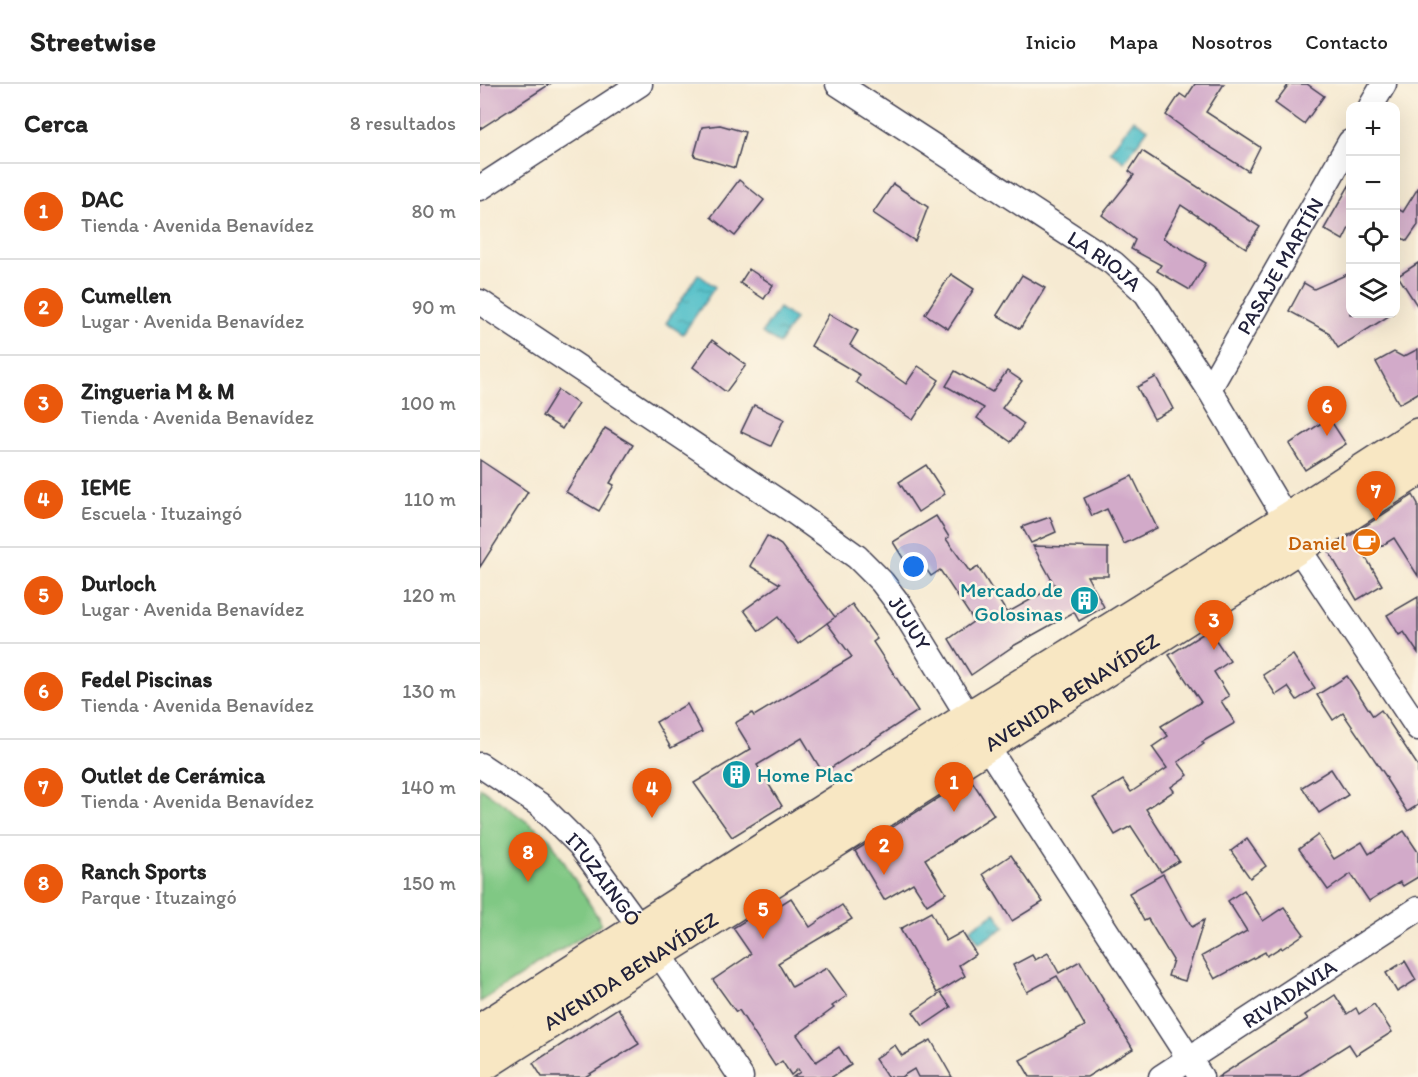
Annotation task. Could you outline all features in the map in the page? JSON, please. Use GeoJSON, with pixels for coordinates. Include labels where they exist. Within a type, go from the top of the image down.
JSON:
{"type":"FeatureCollection","features":[{"type":"Feature","properties":{"kind":"main road","name":"AVENIDA BENAVÍDEZ"},"geometry":{"type":"LineString","coordinates":[[480,1031],[650,939],[986,745],[1293,534],[1418,435]]}},
{"type":"Feature","properties":{"kind":"main road","name":"AVENIDA BENAVÍDEZ"},"geometry":{"type":"LineString","coordinates":[[480,1066],[650,939],[969,718],[1293,534],[1418,469]]}},
{"type":"Feature","properties":{"kind":"street"},"geometry":{"type":"LineString","coordinates":[[480,188],[640,84]]}},
{"type":"Feature","properties":{"kind":"street","name":"LA RIOJA"},"geometry":{"type":"LineString","coordinates":[[838,84],[1113,263],[1146,293],[1209,389],[1293,534],[1418,728]]}},
{"type":"Feature","properties":{"kind":"street"},"geometry":{"type":"LineString","coordinates":[[1373,102],[1384,84]]}},
{"type":"Feature","properties":{"kind":"street","name":"PASAJE MARTÍN"},"geometry":{"type":"LineString","coordinates":[[1209,389],[1346,149]]}},
{"type":"Feature","properties":{"kind":"street","name":"JUJUY"},"geometry":{"type":"LineString","coordinates":[[480,302],[790,509],[857,557],[882,582],[901,607],[986,745],[1195,1068]]}},
{"type":"Feature","properties":{"kind":"street","name":"ITUZAINGÓ"},"geometry":{"type":"LineString","coordinates":[[480,765],[540,805],[580,845],[650,939],[741,1077]]}},
{"type":"Feature","properties":{"kind":"street","name":"RIVADAVIA"},"geometry":{"type":"LineString","coordinates":[[1161,1077],[1195,1068],[1418,909]]}},
{"type":"Feature","properties":{"kind":"green space"},"geometry":{"type":"Polygon","coordinates":[[[480,787],[550,839],[602,924],[480,1002],[480,787]]]}},
{"type":"Feature","properties":{"kind":"water"},"geometry":{"type":"Polygon","coordinates":[[[1134,119],[1148,129],[1124,162],[1110,151],[1134,119]]]}},
{"type":"Feature","properties":{"kind":"water"},"geometry":{"type":"Polygon","coordinates":[[[698,274],[715,287],[683,334],[666,323],[698,274]]]}},
{"type":"Feature","properties":{"kind":"water"},"geometry":{"type":"Polygon","coordinates":[[[779,308],[795,319],[779,344],[762,333],[779,308]]]}},
{"type":"Feature","properties":{"kind":"water"},"geometry":{"type":"Polygon","coordinates":[[[995,913],[1005,927],[979,943],[970,929],[995,913]]]}},
{"type":"Feature","properties":{"kind":"building"},"geometry":{"type":"Polygon","coordinates":[[[480,84],[550,84],[480,129],[480,84]]]}},
{"type":"Feature","properties":{"kind":"building"},"geometry":{"type":"Polygon","coordinates":[[[1195,84],[1224,84],[1206,112],[1260,147],[1248,171],[1166,115],[1180,94],[1186,98],[1195,84]]]}},
{"type":"Feature","properties":{"kind":"building"},"geometry":{"type":"Polygon","coordinates":[[[1289,84],[1307,84],[1324,96],[1304,124],[1275,103],[1289,84]]]}},
{"type":"Feature","properties":{"kind":"building"},"geometry":{"type":"Polygon","coordinates":[[[720,125],[745,132],[735,168],[694,156],[702,127],[720,125]]]}},
{"type":"Feature","properties":{"kind":"building"},"geometry":{"type":"Polygon","coordinates":[[[1142,151],[1260,227],[1246,248],[1181,205],[1163,238],[1206,263],[1190,290],[1157,271],[1161,265],[1131,249],[1135,240],[1102,215],[1134,175],[1129,171],[1142,151]]]}},
{"type":"Feature","properties":{"kind":"building"},"geometry":{"type":"Polygon","coordinates":[[[739,180],[764,200],[735,236],[711,217],[739,180]]]}},
{"type":"Feature","properties":{"kind":"building"},"geometry":{"type":"Polygon","coordinates":[[[893,184],[928,207],[915,241],[873,213],[893,184]]]}},
{"type":"Feature","properties":{"kind":"building"},"geometry":{"type":"Polygon","coordinates":[[[1418,188],[1418,225],[1407,241],[1400,237],[1400,210],[1403,212],[1418,188]]]}},
{"type":"Feature","properties":{"kind":"building"},"geometry":{"type":"Polygon","coordinates":[[[1346,191],[1346,234],[1343,240],[1324,229],[1346,191]]]}},
{"type":"Feature","properties":{"kind":"building"},"geometry":{"type":"Polygon","coordinates":[[[1418,263],[1418,307],[1400,279],[1400,275],[1418,263]]]}},
{"type":"Feature","properties":{"kind":"building"},"geometry":{"type":"Polygon","coordinates":[[[749,269],[773,285],[764,299],[740,283],[749,269]]]}},
{"type":"Feature","properties":{"kind":"building"},"geometry":{"type":"Polygon","coordinates":[[[951,274],[974,289],[948,329],[925,314],[951,274]]]}},
{"type":"Feature","properties":{"kind":"building"},"geometry":{"type":"Polygon","coordinates":[[[1022,275],[1045,288],[1020,329],[997,315],[1022,275]]]}},
{"type":"Feature","properties":{"kind":"building"},"geometry":{"type":"Polygon","coordinates":[[[1346,275],[1346,318],[1386,318],[1338,348],[1328,332],[1289,311],[1304,283],[1314,289],[1346,275]]]}},
{"type":"Feature","properties":{"kind":"building"},"geometry":{"type":"Polygon","coordinates":[[[829,314],[858,331],[850,345],[906,384],[918,366],[939,380],[913,420],[856,382],[860,375],[811,346],[829,314]]]}},
{"type":"Feature","properties":{"kind":"building"},"geometry":{"type":"Polygon","coordinates":[[[712,340],[746,365],[726,392],[693,367],[712,340]]]}},
{"type":"Feature","properties":{"kind":"building"},"geometry":{"type":"Polygon","coordinates":[[[1418,349],[1418,393],[1399,404],[1376,362],[1394,352],[1403,357],[1418,349]]]}},
{"type":"Feature","properties":{"kind":"building"},"geometry":{"type":"Polygon","coordinates":[[[955,371],[992,392],[1007,371],[1022,381],[1002,408],[1024,424],[1011,442],[977,418],[984,408],[946,386],[955,371]]]}},
{"type":"Feature","properties":{"kind":"building"},"geometry":{"type":"Polygon","coordinates":[[[1156,377],[1173,409],[1154,419],[1137,387],[1156,377]]]}},
{"type":"Feature","properties":{"kind":"building"},"geometry":{"type":"Polygon","coordinates":[[[558,390],[578,404],[562,429],[542,416],[558,390]]]}},
{"type":"Feature","properties":{"kind":"building"},"geometry":{"type":"Polygon","coordinates":[[[754,405],[784,419],[771,446],[741,432],[754,405]]]}},
{"type":"Feature","properties":{"kind":"building"},"geometry":{"type":"Polygon","coordinates":[[[1329,418],[1346,444],[1305,470],[1289,444],[1329,418]]]}},
{"type":"Feature","properties":{"kind":"building"},"geometry":{"type":"Polygon","coordinates":[[[605,428],[633,445],[610,483],[614,485],[599,511],[566,492],[605,428]]]}},
{"type":"Feature","properties":{"kind":"building"},"geometry":{"type":"Polygon","coordinates":[[[480,460],[528,492],[480,567],[480,460]]]}},
{"type":"Feature","properties":{"kind":"building"},"geometry":{"type":"Polygon","coordinates":[[[926,465],[945,494],[918,512],[899,482],[926,465]]]}},
{"type":"Feature","properties":{"kind":"building"},"geometry":{"type":"Polygon","coordinates":[[[1132,476],[1157,528],[1124,544],[1107,509],[1092,516],[1084,498],[1132,476]]]}},
{"type":"Feature","properties":{"kind":"building"},"geometry":{"type":"Polygon","coordinates":[[[1413,495],[1418,504],[1418,576],[1394,538],[1365,556],[1382,585],[1357,600],[1328,550],[1413,495]]]}},
{"type":"Feature","properties":{"kind":"building"},"geometry":{"type":"Polygon","coordinates":[[[936,516],[949,537],[946,539],[970,572],[978,567],[1007,613],[1055,586],[1033,546],[1108,548],[1108,576],[1087,576],[1104,607],[1079,621],[1074,612],[1015,645],[971,675],[949,639],[974,621],[940,570],[931,576],[917,556],[906,563],[893,542],[936,516]]]}},
{"type":"Feature","properties":{"kind":"building"},"geometry":{"type":"Polygon","coordinates":[[[1050,517],[1056,532],[1031,543],[1022,527],[1050,517]]]}},
{"type":"Feature","properties":{"kind":"building"},"geometry":{"type":"Polygon","coordinates":[[[767,536],[781,545],[835,617],[852,604],[877,639],[873,642],[918,711],[823,773],[802,738],[757,765],[782,806],[732,837],[694,783],[751,749],[735,723],[752,713],[754,716],[852,657],[827,623],[798,644],[778,617],[759,631],[744,610],[780,584],[750,566],[767,536]]]}},
{"type":"Feature","properties":{"kind":"building"},"geometry":{"type":"Polygon","coordinates":[[[1418,597],[1418,653],[1404,632],[1399,635],[1387,615],[1418,597]]]}},
{"type":"Feature","properties":{"kind":"building"},"geometry":{"type":"Polygon","coordinates":[[[1209,630],[1230,661],[1214,672],[1229,696],[1221,701],[1235,723],[1202,742],[1204,744],[1178,762],[1188,775],[1171,787],[1174,791],[1146,809],[1179,861],[1161,872],[1131,826],[1115,835],[1093,798],[1123,780],[1131,792],[1167,768],[1152,747],[1168,736],[1161,726],[1201,702],[1169,655],[1209,630]]]}},
{"type":"Feature","properties":{"kind":"building"},"geometry":{"type":"Polygon","coordinates":[[[1293,655],[1315,688],[1297,700],[1288,687],[1276,695],[1263,675],[1293,655]]]}},
{"type":"Feature","properties":{"kind":"building"},"geometry":{"type":"Polygon","coordinates":[[[1347,676],[1373,716],[1381,710],[1418,766],[1418,805],[1407,812],[1343,713],[1333,720],[1317,695],[1347,676]]]}},
{"type":"Feature","properties":{"kind":"building"},"geometry":{"type":"Polygon","coordinates":[[[687,704],[702,732],[671,748],[656,722],[687,704]]]}},
{"type":"Feature","properties":{"kind":"building"},"geometry":{"type":"Polygon","coordinates":[[[1331,769],[1348,795],[1319,813],[1302,787],[1331,769]]]}},
{"type":"Feature","properties":{"kind":"building"},"geometry":{"type":"Polygon","coordinates":[[[970,778],[994,815],[925,859],[946,893],[927,905],[913,883],[884,900],[855,851],[970,778]]]}},
{"type":"Feature","properties":{"kind":"building"},"geometry":{"type":"Polygon","coordinates":[[[1404,831],[1418,852],[1418,877],[1403,886],[1400,882],[1369,901],[1351,874],[1328,890],[1299,849],[1318,835],[1334,859],[1362,842],[1369,854],[1404,831]]]}},
{"type":"Feature","properties":{"kind":"building"},"geometry":{"type":"Polygon","coordinates":[[[1247,839],[1266,866],[1250,878],[1231,851],[1247,839]]]}},
{"type":"Feature","properties":{"kind":"building"},"geometry":{"type":"Polygon","coordinates":[[[1011,855],[1043,902],[1012,921],[983,874],[1011,855]]]}},
{"type":"Feature","properties":{"kind":"building"},"geometry":{"type":"Polygon","coordinates":[[[1163,874],[1192,927],[1204,920],[1185,981],[1168,976],[1173,960],[1148,919],[1144,921],[1129,893],[1163,874]]]}},
{"type":"Feature","properties":{"kind":"building"},"geometry":{"type":"Polygon","coordinates":[[[1244,890],[1263,921],[1284,907],[1304,934],[1282,949],[1281,947],[1267,956],[1265,952],[1215,979],[1202,956],[1247,931],[1228,901],[1244,890]]]}},
{"type":"Feature","properties":{"kind":"building"},"geometry":{"type":"Polygon","coordinates":[[[791,898],[810,927],[842,905],[852,919],[778,963],[792,987],[827,968],[847,996],[797,1035],[816,1062],[839,1047],[851,1065],[832,1077],[793,1077],[800,1072],[798,1069],[791,1075],[782,1061],[775,1066],[739,1010],[736,1012],[713,980],[751,954],[733,928],[766,908],[769,912],[791,898]]]}},
{"type":"Feature","properties":{"kind":"building"},"geometry":{"type":"Polygon","coordinates":[[[931,912],[946,941],[962,932],[976,954],[959,965],[965,976],[937,993],[900,929],[931,912]]]}},
{"type":"Feature","properties":{"kind":"building"},"geometry":{"type":"Polygon","coordinates":[[[1048,953],[1059,973],[1080,961],[1133,1049],[1087,1077],[1030,1077],[1020,1060],[1085,1026],[1057,976],[1027,992],[1013,965],[1032,955],[1035,960],[1048,953]]]}},
{"type":"Feature","properties":{"kind":"building"},"geometry":{"type":"Polygon","coordinates":[[[1405,961],[1416,980],[1397,992],[1386,973],[1405,961]]]}},
{"type":"Feature","properties":{"kind":"building"},"geometry":{"type":"Polygon","coordinates":[[[941,993],[951,1007],[923,1026],[913,1012],[941,993]]]}},
{"type":"Feature","properties":{"kind":"building"},"geometry":{"type":"Polygon","coordinates":[[[1335,995],[1347,1014],[1356,1008],[1359,1014],[1374,1004],[1392,1032],[1356,1055],[1349,1044],[1297,1077],[1218,1077],[1308,1019],[1305,1015],[1335,995]]]}},
{"type":"Feature","properties":{"kind":"building"},"geometry":{"type":"Polygon","coordinates":[[[618,1008],[639,1044],[585,1077],[542,1077],[533,1063],[618,1008]]]}},
{"type":"Feature","properties":{"kind":"building"},"geometry":{"type":"Polygon","coordinates":[[[931,1040],[952,1077],[918,1077],[914,1069],[901,1077],[887,1077],[875,1059],[895,1045],[902,1056],[931,1040]]]}},
{"type":"Feature","properties":{"kind":"place","name":"Fedel Piscinas"},"geometry":{"type":"Point","coordinates":[1327,436]}},
{"type":"Feature","properties":{"kind":"place","name":"Outlet de Cerámica"},"geometry":{"type":"Point","coordinates":[1376,521]}},
{"type":"Feature","properties":{"kind":"place","name":"Daniel"},"geometry":{"type":"Point","coordinates":[1367,542]}},
{"type":"Feature","properties":{"kind":"place","name":"Mercado de Golosinas"},"geometry":{"type":"Point","coordinates":[1084,601]}},
{"type":"Feature","properties":{"kind":"place","name":"Zingueria M & M"},"geometry":{"type":"Point","coordinates":[1214,650]}},
{"type":"Feature","properties":{"kind":"place","name":"Home Plac"},"geometry":{"type":"Point","coordinates":[736,774]}},
{"type":"Feature","properties":{"kind":"place","name":"DAC"},"geometry":{"type":"Point","coordinates":[954,812]}},
{"type":"Feature","properties":{"kind":"place","name":"IEME"},"geometry":{"type":"Point","coordinates":[652,818]}},
{"type":"Feature","properties":{"kind":"place","name":"Cumellen"},"geometry":{"type":"Point","coordinates":[884,875]}},
{"type":"Feature","properties":{"kind":"place","name":"Ranch Sports"},"geometry":{"type":"Point","coordinates":[528,882]}},
{"type":"Feature","properties":{"kind":"place","name":"Durloch"},"geometry":{"type":"Point","coordinates":[763,939]}}]}
